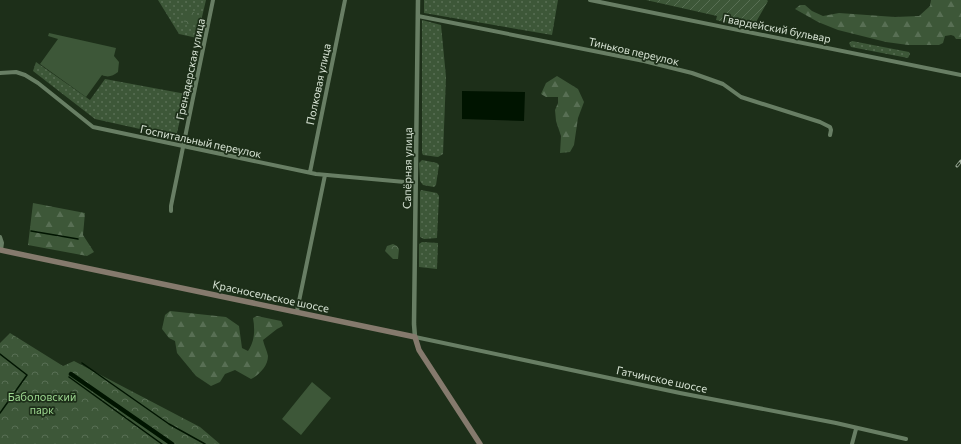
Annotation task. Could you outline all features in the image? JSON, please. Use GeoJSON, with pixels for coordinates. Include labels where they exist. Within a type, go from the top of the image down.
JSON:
{"type":"FeatureCollection","features":[{"type":"Feature","properties":{"kind":"main road","name":"Красносельское шоссе"},"geometry":{"type":"LineString","coordinates":[[1,250],[415,337]]}},
{"type":"Feature","properties":{"kind":"main road"},"geometry":{"type":"LineString","coordinates":[[415,337],[420,350],[480,444]]}},
{"type":"Feature","properties":{"kind":"street","name":"Гренадерская улица"},"geometry":{"type":"LineString","coordinates":[[171,212],[213,0]]}},
{"type":"Feature","properties":{"kind":"street","name":"Полковая улица"},"geometry":{"type":"LineString","coordinates":[[310,172],[345,0]]}},
{"type":"Feature","properties":{"kind":"street","name":"Сапёрная улица"},"geometry":{"type":"LineString","coordinates":[[415,337],[418,0]]}},
{"type":"Feature","properties":{"kind":"street","name":"Гвардейский бульвар"},"geometry":{"type":"LineString","coordinates":[[590,0],[961,75]]}},
{"type":"Feature","properties":{"kind":"street","name":"Тиньков переулок"},"geometry":{"type":"LineString","coordinates":[[418,16],[636,60],[692,73],[723,84],[741,97],[830,126],[830,135]]}},
{"type":"Feature","properties":{"kind":"street","name":"Госпитальный переулок"},"geometry":{"type":"LineString","coordinates":[[0,73],[16,72],[25,75],[38,83],[93,127],[325,175],[416,183]]}},
{"type":"Feature","properties":{"kind":"street"},"geometry":{"type":"LineString","coordinates":[[297,311],[325,175]]}},
{"type":"Feature","properties":{"kind":"street"},"geometry":{"type":"LineString","coordinates":[[0,237],[2,243],[1,250]]}},
{"type":"Feature","properties":{"kind":"street","name":"Гатчинское шоссе"},"geometry":{"type":"LineString","coordinates":[[415,337],[680,393],[836,423],[856,429],[906,439]]}},
{"type":"Feature","properties":{"kind":"street"},"geometry":{"type":"LineString","coordinates":[[852,444],[856,429]]}},
{"type":"Feature","properties":{"kind":"green space"},"geometry":{"type":"Polygon","coordinates":[[[158,0],[206,0],[197,38],[179,34],[158,0]]]}},
{"type":"Feature","properties":{"kind":"green space"},"geometry":{"type":"Polygon","coordinates":[[[424,0],[558,0],[552,35],[424,13],[424,0]]]}},
{"type":"Feature","properties":{"kind":"green space"},"geometry":{"type":"Polygon","coordinates":[[[646,0],[768,1],[752,29],[716,20],[717,16],[646,0]]]}},
{"type":"Feature","properties":{"kind":"green space"},"geometry":{"type":"Polygon","coordinates":[[[931,0],[961,0],[961,39],[956,39],[951,35],[945,36],[943,43],[939,45],[908,45],[886,42],[838,30],[818,22],[795,9],[800,5],[805,5],[812,11],[823,16],[839,13],[895,17],[919,16],[930,6],[931,0]]]}},
{"type":"Feature","properties":{"kind":"green space"},"geometry":{"type":"Polygon","coordinates":[[[187,11],[193,11],[197,15],[197,21],[193,25],[187,25],[183,21],[183,15],[187,11]]]}},
{"type":"Feature","properties":{"kind":"green space"},"geometry":{"type":"Polygon","coordinates":[[[422,20],[441,25],[446,77],[443,154],[438,157],[423,155],[422,153],[422,20]]]}},
{"type":"Feature","properties":{"kind":"green space"},"geometry":{"type":"Polygon","coordinates":[[[49,33],[116,48],[114,56],[119,62],[118,72],[110,76],[102,75],[86,97],[40,64],[58,39],[48,36],[49,33]]]}},
{"type":"Feature","properties":{"kind":"green space"},"geometry":{"type":"Polygon","coordinates":[[[852,41],[909,52],[910,54],[908,58],[851,47],[849,43],[852,41]]]}},
{"type":"Feature","properties":{"kind":"green space"},"geometry":{"type":"Polygon","coordinates":[[[36,62],[90,100],[105,79],[186,94],[176,137],[95,119],[33,71],[36,62]]]}},
{"type":"Feature","properties":{"kind":"green space"},"geometry":{"type":"Polygon","coordinates":[[[557,76],[578,89],[584,102],[578,118],[574,145],[570,152],[560,153],[561,136],[556,121],[555,110],[558,103],[558,97],[546,97],[541,94],[546,83],[557,76]]]}},
{"type":"Feature","properties":{"kind":"green space"},"geometry":{"type":"Polygon","coordinates":[[[422,160],[437,163],[439,165],[436,185],[434,187],[423,185],[420,181],[419,163],[422,160]]]}},
{"type":"Feature","properties":{"kind":"green space"},"geometry":{"type":"Polygon","coordinates":[[[421,190],[437,193],[439,196],[437,238],[424,239],[420,237],[421,190]]]}},
{"type":"Feature","properties":{"kind":"green space"},"geometry":{"type":"Polygon","coordinates":[[[33,203],[85,213],[83,235],[94,252],[87,256],[28,245],[33,203]]]}},
{"type":"Feature","properties":{"kind":"green space"},"geometry":{"type":"Polygon","coordinates":[[[422,242],[438,243],[437,269],[419,267],[419,244],[422,242]]]}},
{"type":"Feature","properties":{"kind":"green space"},"geometry":{"type":"Polygon","coordinates":[[[393,244],[399,249],[398,259],[393,259],[385,251],[387,246],[393,244]]]}},
{"type":"Feature","properties":{"kind":"green space"},"geometry":{"type":"Polygon","coordinates":[[[170,311],[226,317],[239,326],[242,348],[248,351],[254,335],[253,318],[257,316],[281,321],[283,326],[263,340],[268,360],[265,367],[257,375],[251,379],[235,370],[225,374],[220,382],[211,386],[196,376],[177,353],[175,341],[169,338],[162,329],[165,315],[170,311]]]}},
{"type":"Feature","properties":{"kind":"green space","name":"Баболовский парк"},"geometry":{"type":"Polygon","coordinates":[[[10,333],[63,366],[74,361],[200,427],[220,444],[0,444],[0,343],[10,333]]]}},
{"type":"Feature","properties":{"kind":"green space"},"geometry":{"type":"Polygon","coordinates":[[[312,382],[331,398],[301,435],[282,419],[312,382]]]}},
{"type":"Feature","properties":{"kind":"shaded area"},"geometry":{"type":"Polygon","coordinates":[[[462,91],[525,92],[524,121],[462,119],[462,91]]]}},
{"type":"Feature","properties":{"kind":"waterway"},"geometry":{"type":"LineString","coordinates":[[31,231],[78,239]]}},
{"type":"Feature","properties":{"kind":"waterway"},"geometry":{"type":"LineString","coordinates":[[0,354],[27,375],[0,413]]}},
{"type":"Feature","properties":{"kind":"waterway"},"geometry":{"type":"LineString","coordinates":[[82,363],[169,424],[205,444]]}},
{"type":"Feature","properties":{"kind":"waterway"},"geometry":{"type":"LineString","coordinates":[[71,374],[172,444]]}},
{"type":"Feature","properties":{"kind":"waterway"},"geometry":{"type":"LineString","coordinates":[[69,377],[162,444]]}},
{"type":"Feature","properties":{"kind":"railway"},"geometry":{"type":"LineString","coordinates":[[957,166],[961,161]]}}]}
